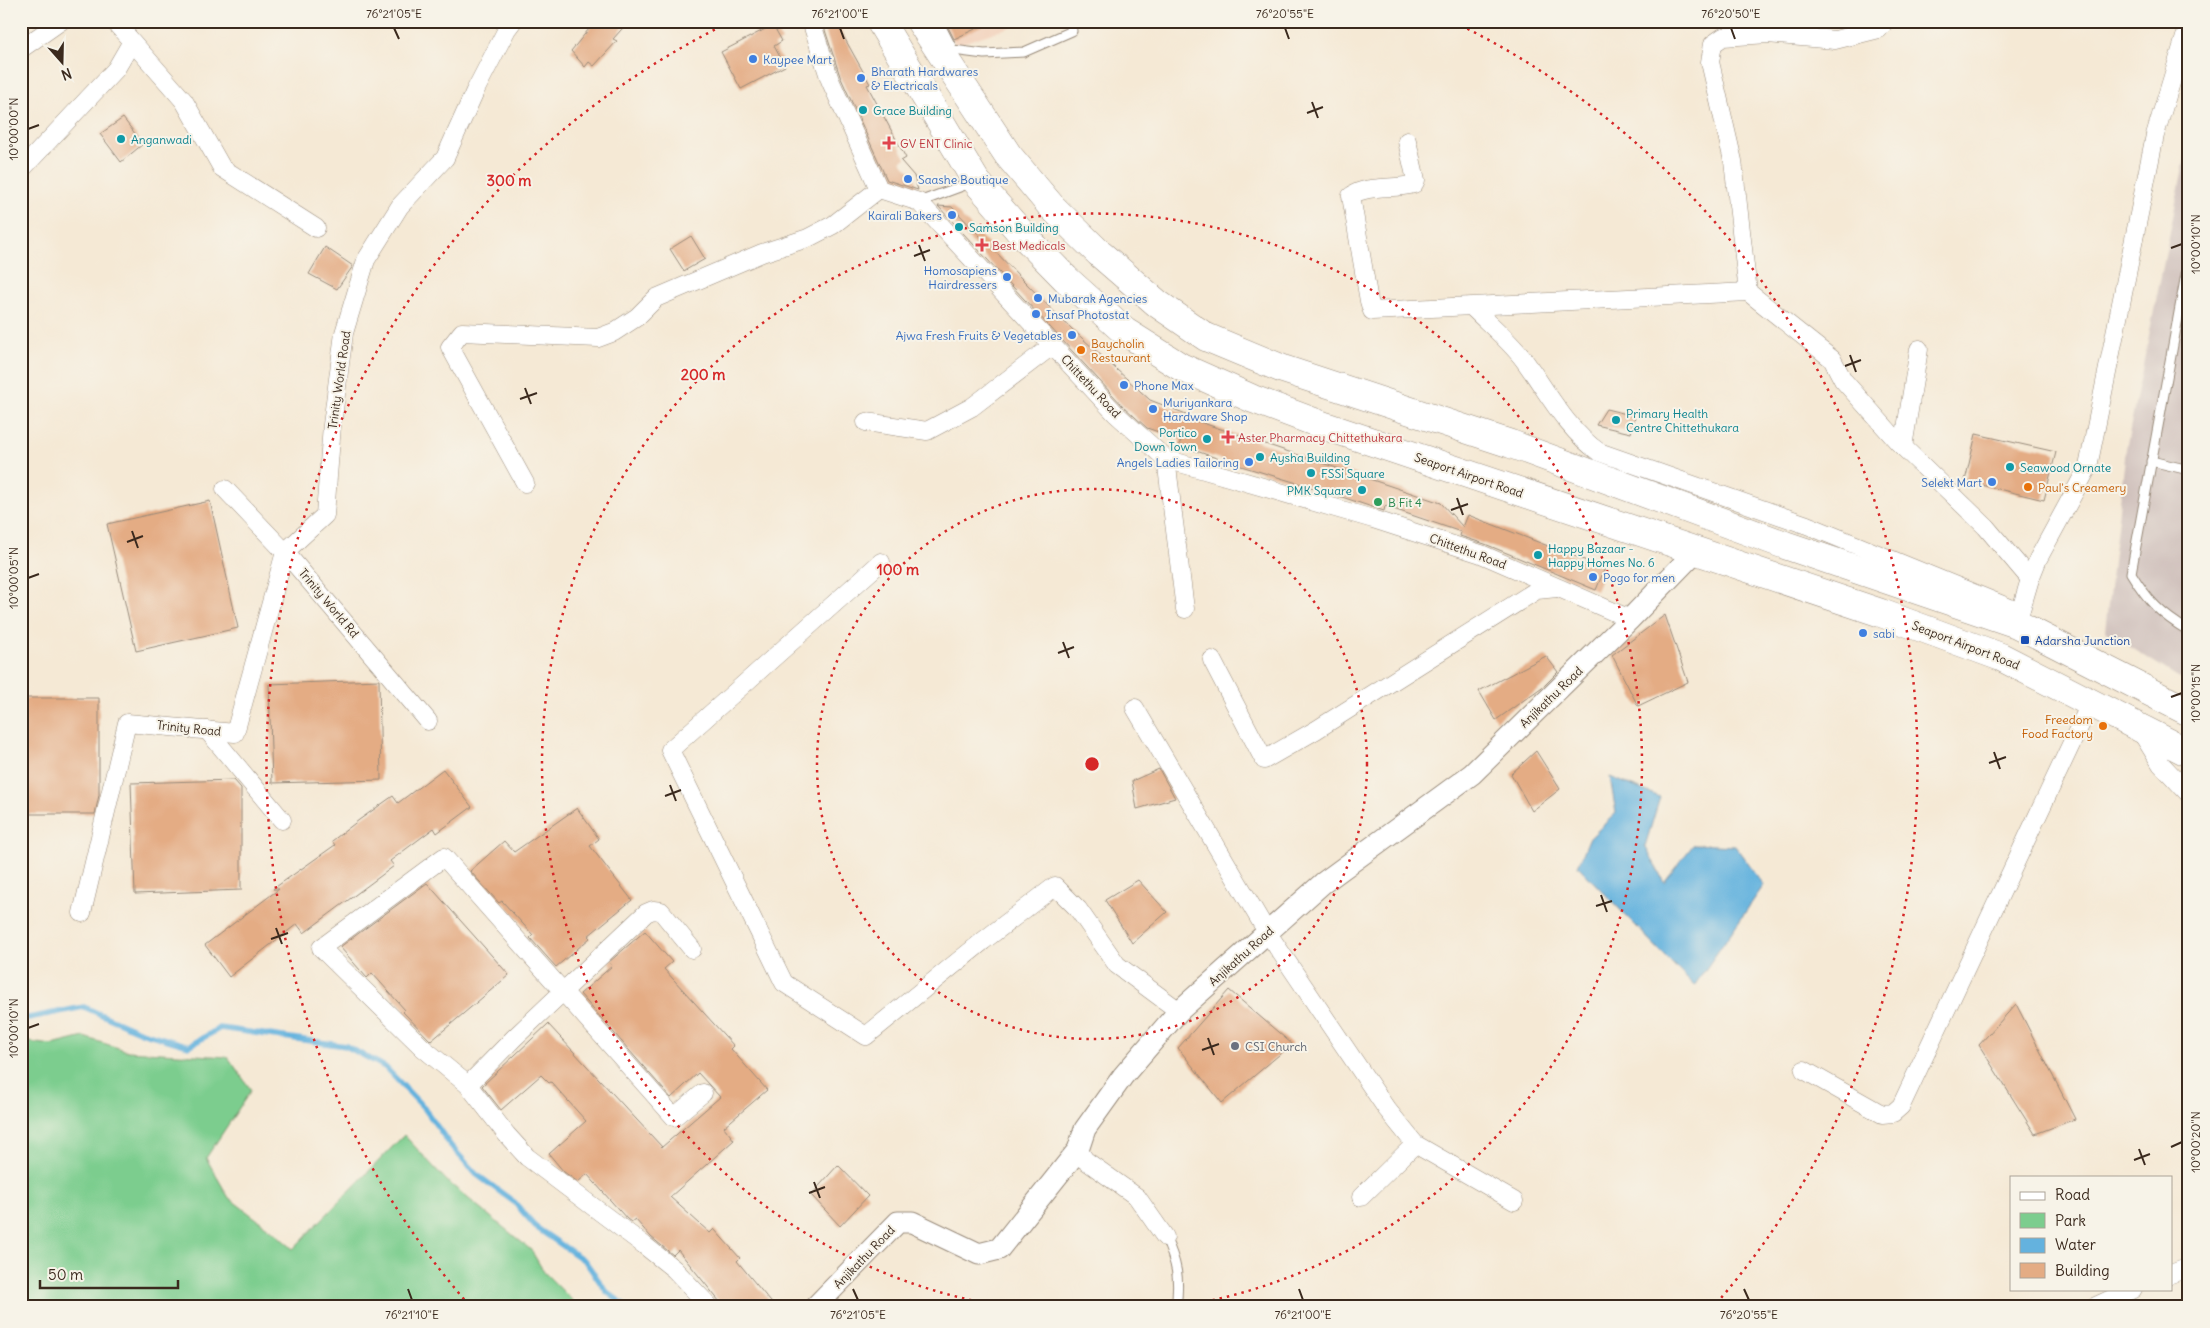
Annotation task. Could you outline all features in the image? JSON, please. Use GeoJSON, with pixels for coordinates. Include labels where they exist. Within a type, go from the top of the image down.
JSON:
{"type":"FeatureCollection","features":[{"type":"Feature","properties":{"kind":"main road","name":"Seaport Airport Road"},"geometry":{"type":"LineString","coordinates":[[880,21],[976,181],[1022,234],[1066,279],[1124,331],[1181,367],[1253,399],[1316,422],[1695,552],[1881,613],[2001,657],[2189,753]]}},
{"type":"Feature","properties":{"kind":"main road"},"geometry":{"type":"LineString","coordinates":[[920,21],[1008,156],[1051,206],[1099,253],[1158,304],[1206,337],[1283,369],[1511,444],[1785,545],[2019,618],[2086,660],[2189,712]]}},
{"type":"Feature","properties":{"kind":"street"},"geometry":{"type":"LineString","coordinates":[[21,49],[61,21]]}},
{"type":"Feature","properties":{"kind":"street"},"geometry":{"type":"LineString","coordinates":[[114,21],[184,101],[222,168],[316,228]]}},
{"type":"Feature","properties":{"kind":"street","name":"Trinity World Road"},"geometry":{"type":"LineString","coordinates":[[285,552],[325,515],[332,425],[344,333],[366,260],[400,206],[445,158],[475,91],[513,21]]}},
{"type":"Feature","properties":{"kind":"street"},"geometry":{"type":"LineString","coordinates":[[525,483],[450,347],[462,332],[598,338],[614,332],[637,317],[656,298],[762,253],[808,238],[833,225],[879,189],[830,80],[811,21]]}},
{"type":"Feature","properties":{"kind":"street"},"geometry":{"type":"LineString","coordinates":[[1748,292],[1733,161],[1710,62],[1713,44],[1723,37],[1768,34],[1835,40],[1879,29],[1885,21]]}},
{"type":"Feature","properties":{"kind":"street"},"geometry":{"type":"LineString","coordinates":[[1472,307],[1522,358],[1574,431],[1599,452],[1807,525],[2019,618],[2038,559],[2088,467],[2155,135],[2189,24]]}},
{"type":"Feature","properties":{"kind":"street"},"geometry":{"type":"LineString","coordinates":[[21,170],[116,69],[132,43]]}},
{"type":"Feature","properties":{"kind":"street"},"geometry":{"type":"LineString","coordinates":[[1407,141],[1416,180],[1414,184],[1355,193],[1351,196],[1370,310],[1378,312],[1748,292],[1832,359],[1843,380],[1903,447],[1986,528],[2030,579]]}},
{"type":"Feature","properties":{"kind":"street","name":"Chittethu Road"},"geometry":{"type":"LineString","coordinates":[[879,189],[920,202],[1116,414],[1166,459],[1373,519],[1481,554],[1630,619]]}},
{"type":"Feature","properties":{"kind":"street"},"geometry":{"type":"LineString","coordinates":[[866,422],[927,431],[972,407],[1053,346]]}},
{"type":"Feature","properties":{"kind":"street"},"geometry":{"type":"LineString","coordinates":[[1903,447],[1919,349]]}},
{"type":"Feature","properties":{"kind":"street"},"geometry":{"type":"LineString","coordinates":[[1166,459],[1185,609]]}},
{"type":"Feature","properties":{"kind":"street","name":"Trinity World Rd"},"geometry":{"type":"LineString","coordinates":[[225,489],[285,552],[428,721]]}},
{"type":"Feature","properties":{"kind":"street","name":"Trinity Road"},"geometry":{"type":"LineString","coordinates":[[82,913],[127,723],[235,733],[285,552]]}},
{"type":"Feature","properties":{"kind":"street","name":"Anjikathu Road"},"geometry":{"type":"LineString","coordinates":[[815,1307],[898,1222],[912,1222],[979,1254],[999,1248],[1078,1150],[1085,1129],[1122,1076],[1179,1011],[1323,882],[1472,774],[1630,619],[1695,552]]}},
{"type":"Feature","properties":{"kind":"street"},"geometry":{"type":"LineString","coordinates":[[881,562],[670,750],[784,983],[866,1036],[983,940],[1056,886],[1078,909],[1117,965],[1179,1011]]}},
{"type":"Feature","properties":{"kind":"street"},"geometry":{"type":"LineString","coordinates":[[1212,660],[1264,760],[1325,725],[1537,590],[1557,588]]}},
{"type":"Feature","properties":{"kind":"street"},"geometry":{"type":"LineString","coordinates":[[1804,1070],[1882,1114],[1893,1113],[1901,1106],[2091,702]]}},
{"type":"Feature","properties":{"kind":"street"},"geometry":{"type":"LineString","coordinates":[[1135,708],[1267,932],[1386,1108],[1415,1144],[1514,1201]]}},
{"type":"Feature","properties":{"kind":"street"},"geometry":{"type":"LineString","coordinates":[[2137,725],[2160,764],[2189,794]]}},
{"type":"Feature","properties":{"kind":"street"},"geometry":{"type":"LineString","coordinates":[[207,730],[282,820]]}},
{"type":"Feature","properties":{"kind":"street"},"geometry":{"type":"LineString","coordinates":[[703,1093],[674,1117],[444,857],[321,948],[424,1048],[468,1085],[506,1135],[527,1156],[674,1269],[710,1307]]}},
{"type":"Feature","properties":{"kind":"street"},"geometry":{"type":"LineString","coordinates":[[468,1085],[646,913],[653,910],[661,911],[692,949]]}},
{"type":"Feature","properties":{"kind":"street"},"geometry":{"type":"LineString","coordinates":[[1361,1197],[1415,1144]]}},
{"type":"Feature","properties":{"kind":"street"},"geometry":{"type":"LineString","coordinates":[[1078,1150],[1085,1160],[1136,1197],[1165,1237]]}},
{"type":"Feature","properties":{"kind":"street"},"geometry":{"type":"LineString","coordinates":[[2172,1274],[2189,1267]]}},
{"type":"Feature","properties":{"kind":"street"},"geometry":{"type":"LineString","coordinates":[[2094,1307],[2131,1290]]}},
{"type":"Feature","properties":{"kind":"lane"},"geometry":{"type":"LineString","coordinates":[[938,21],[953,50],[984,54],[1024,52],[1072,31],[1070,21]]}},
{"type":"Feature","properties":{"kind":"lane"},"geometry":{"type":"LineString","coordinates":[[920,202],[976,181]]}},
{"type":"Feature","properties":{"kind":"lane"},"geometry":{"type":"LineString","coordinates":[[2189,258],[2131,573],[2145,598],[2171,621],[2189,631]]}},
{"type":"Feature","properties":{"kind":"lane"},"geometry":{"type":"LineString","coordinates":[[2151,462],[2189,470]]}},
{"type":"Feature","properties":{"kind":"lane"},"geometry":{"type":"LineString","coordinates":[[1165,1237],[1176,1261],[1179,1286],[1176,1307]]}},
{"type":"Feature","properties":{"kind":"shaded area"},"geometry":{"type":"Polygon","coordinates":[[[941,21],[1028,21],[956,45],[941,21]]]}},
{"type":"Feature","properties":{"kind":"shaded area"},"geometry":{"type":"Polygon","coordinates":[[[2189,138],[2189,684],[2105,631],[2126,449],[2189,138]]]}},
{"type":"Feature","properties":{"kind":"green space"},"geometry":{"type":"Polygon","coordinates":[[[84,1037],[128,1051],[228,1057],[251,1090],[206,1158],[229,1198],[293,1249],[404,1135],[447,1181],[531,1250],[544,1272],[579,1307],[46,1307],[26,1300],[21,1301],[21,1041],[52,1045],[84,1037]]]}},
{"type":"Feature","properties":{"kind":"water"},"geometry":{"type":"Polygon","coordinates":[[[1610,777],[1660,797],[1645,846],[1664,882],[1694,844],[1735,846],[1764,885],[1694,986],[1578,866],[1589,839],[1616,813],[1610,777]]]}},
{"type":"Feature","properties":{"kind":"building"},"geometry":{"type":"Polygon","coordinates":[[[600,21],[629,21],[613,39],[617,41],[594,66],[589,62],[585,67],[571,51],[593,24],[595,27],[600,21]]]}},
{"type":"Feature","properties":{"kind":"building"},"geometry":{"type":"Polygon","coordinates":[[[822,21],[835,21],[870,84],[867,85],[906,158],[901,161],[914,176],[918,190],[887,180],[840,76],[822,21]]]}},
{"type":"Feature","properties":{"kind":"building"},"geometry":{"type":"Polygon","coordinates":[[[945,21],[992,21],[954,39],[945,21]]]}},
{"type":"Feature","properties":{"kind":"building","name":"Kaypee Mart"},"geometry":{"type":"Polygon","coordinates":[[[773,25],[782,41],[774,46],[785,66],[741,89],[721,52],[773,25]]]}},
{"type":"Feature","properties":{"kind":"building","name":"Anganwadi"},"geometry":{"type":"Polygon","coordinates":[[[123,118],[143,144],[121,162],[100,134],[123,118]]]}},
{"type":"Feature","properties":{"kind":"building"},"geometry":{"type":"Polygon","coordinates":[[[938,206],[952,207],[1060,318],[1150,400],[1186,414],[1185,417],[1441,503],[1463,527],[1468,515],[1605,568],[1596,590],[1485,544],[1460,536],[1461,532],[1385,506],[1384,511],[1228,462],[1179,445],[1181,440],[1147,428],[1123,406],[938,206]]]}},
{"type":"Feature","properties":{"kind":"building"},"geometry":{"type":"Polygon","coordinates":[[[691,236],[705,259],[684,271],[670,249],[691,236]]]}},
{"type":"Feature","properties":{"kind":"building"},"geometry":{"type":"Polygon","coordinates":[[[325,247],[353,266],[337,289],[309,274],[325,247]]]}},
{"type":"Feature","properties":{"kind":"building","name":"Primary Health Centre Chittethukara"},"geometry":{"type":"Polygon","coordinates":[[[1606,409],[1635,416],[1631,433],[1596,425],[1606,409]]]}},
{"type":"Feature","properties":{"kind":"building","name":"Seawood Ornate"},"geometry":{"type":"Polygon","coordinates":[[[1976,434],[2056,452],[2044,500],[1965,481],[1976,434]]]}},
{"type":"Feature","properties":{"kind":"building"},"geometry":{"type":"Polygon","coordinates":[[[210,501],[238,628],[136,651],[107,524],[210,501]]]}},
{"type":"Feature","properties":{"kind":"building"},"geometry":{"type":"Polygon","coordinates":[[[1665,615],[1688,682],[1638,706],[1612,655],[1665,615]]]}},
{"type":"Feature","properties":{"kind":"building"},"geometry":{"type":"Polygon","coordinates":[[[1546,656],[1558,672],[1545,685],[1496,720],[1479,691],[1546,656]]]}},
{"type":"Feature","properties":{"kind":"building"},"geometry":{"type":"Polygon","coordinates":[[[379,680],[381,780],[272,783],[269,684],[379,680]]]}},
{"type":"Feature","properties":{"kind":"building"},"geometry":{"type":"Polygon","coordinates":[[[21,698],[99,698],[99,795],[95,814],[21,814],[21,698]]]}},
{"type":"Feature","properties":{"kind":"building"},"geometry":{"type":"Polygon","coordinates":[[[1536,751],[1560,789],[1532,811],[1511,774],[1536,751]]]}},
{"type":"Feature","properties":{"kind":"building"},"geometry":{"type":"Polygon","coordinates":[[[443,769],[472,807],[437,833],[434,828],[390,861],[394,866],[304,933],[297,924],[229,977],[205,945],[279,889],[273,889],[335,845],[332,841],[359,820],[393,796],[398,803],[443,769]]]}},
{"type":"Feature","properties":{"kind":"building"},"geometry":{"type":"Polygon","coordinates":[[[1159,769],[1175,798],[1137,809],[1132,781],[1159,769]]]}},
{"type":"Feature","properties":{"kind":"building"},"geometry":{"type":"Polygon","coordinates":[[[234,780],[241,788],[241,890],[135,894],[131,783],[234,780]]]}},
{"type":"Feature","properties":{"kind":"building"},"geometry":{"type":"Polygon","coordinates":[[[577,808],[599,839],[590,846],[632,900],[588,936],[590,938],[556,967],[530,938],[533,935],[502,901],[499,903],[470,871],[504,841],[514,852],[577,808]]]}},
{"type":"Feature","properties":{"kind":"building"},"geometry":{"type":"Polygon","coordinates":[[[1138,880],[1167,912],[1132,943],[1105,900],[1138,880]]]}},
{"type":"Feature","properties":{"kind":"building"},"geometry":{"type":"Polygon","coordinates":[[[427,883],[509,975],[431,1041],[403,1012],[405,1010],[372,973],[367,978],[340,947],[427,883]]]}},
{"type":"Feature","properties":{"kind":"building"},"geometry":{"type":"Polygon","coordinates":[[[645,931],[672,962],[664,969],[734,1046],[731,1049],[767,1090],[724,1127],[734,1140],[670,1197],[710,1233],[714,1229],[740,1258],[737,1261],[775,1307],[724,1307],[678,1250],[673,1255],[651,1237],[635,1219],[631,1222],[627,1219],[587,1174],[578,1182],[564,1172],[549,1154],[586,1121],[551,1082],[549,1083],[541,1075],[501,1110],[482,1086],[548,1024],[662,1147],[720,1097],[698,1073],[671,1098],[580,994],[612,966],[609,962],[645,931]]]}},
{"type":"Feature","properties":{"kind":"building","name":"CSI Church"},"geometry":{"type":"Polygon","coordinates":[[[1229,990],[1292,1044],[1222,1103],[1178,1048],[1229,990]]]}},
{"type":"Feature","properties":{"kind":"building"},"geometry":{"type":"Polygon","coordinates":[[[2016,1004],[2075,1119],[2035,1134],[1979,1045],[2016,1004]]]}},
{"type":"Feature","properties":{"kind":"building"},"geometry":{"type":"Polygon","coordinates":[[[838,1165],[868,1196],[840,1226],[811,1195],[838,1165]]]}},
{"type":"Feature","properties":{"kind":"waterway"},"geometry":{"type":"LineString","coordinates":[[21,1016],[28,1018],[84,1007],[141,1032],[189,1046],[220,1028],[346,1046],[385,1067],[424,1108],[451,1146],[476,1174],[514,1202],[537,1228],[585,1261],[607,1292],[627,1307]]}},
{"type":"Feature","properties":{"kind":"place","name":"Kaypee Mart"},"geometry":{"type":"Point","coordinates":[753,59]}},
{"type":"Feature","properties":{"kind":"place","name":"Bharath Hardwares & Electricals"},"geometry":{"type":"Point","coordinates":[861,78]}},
{"type":"Feature","properties":{"kind":"place","name":"Grace Building"},"geometry":{"type":"Point","coordinates":[863,110]}},
{"type":"Feature","properties":{"kind":"place","name":"Anganwadi"},"geometry":{"type":"Point","coordinates":[121,139]}},
{"type":"Feature","properties":{"kind":"place","name":"GV ENT Clinic"},"geometry":{"type":"Point","coordinates":[889,143]}},
{"type":"Feature","properties":{"kind":"place","name":"Saashe Boutique"},"geometry":{"type":"Point","coordinates":[908,179]}},
{"type":"Feature","properties":{"kind":"place","name":"Kairali Bakers"},"geometry":{"type":"Point","coordinates":[952,215]}},
{"type":"Feature","properties":{"kind":"place","name":"Samson Building"},"geometry":{"type":"Point","coordinates":[959,227]}},
{"type":"Feature","properties":{"kind":"place","name":"Best Medicals"},"geometry":{"type":"Point","coordinates":[982,245]}},
{"type":"Feature","properties":{"kind":"place","name":"Homosapiens Hairdressers"},"geometry":{"type":"Point","coordinates":[1007,277]}},
{"type":"Feature","properties":{"kind":"place","name":"Mubarak Agencies"},"geometry":{"type":"Point","coordinates":[1038,298]}},
{"type":"Feature","properties":{"kind":"place","name":"Insaf Photostat"},"geometry":{"type":"Point","coordinates":[1036,314]}},
{"type":"Feature","properties":{"kind":"place","name":"Ajwa Fresh Fruits & Vegetables"},"geometry":{"type":"Point","coordinates":[1072,335]}},
{"type":"Feature","properties":{"kind":"place","name":"Baycholin Restaurant"},"geometry":{"type":"Point","coordinates":[1081,350]}},
{"type":"Feature","properties":{"kind":"place","name":"Phone Max"},"geometry":{"type":"Point","coordinates":[1124,385]}},
{"type":"Feature","properties":{"kind":"place","name":"Muriyankara Hardware Shop"},"geometry":{"type":"Point","coordinates":[1153,409]}},
{"type":"Feature","properties":{"kind":"place","name":"Primary Health Centre Chittethukara"},"geometry":{"type":"Point","coordinates":[1616,420]}},
{"type":"Feature","properties":{"kind":"place","name":"Aster Pharmacy Chittethukara"},"geometry":{"type":"Point","coordinates":[1228,437]}},
{"type":"Feature","properties":{"kind":"place","name":"Portico Down Town"},"geometry":{"type":"Point","coordinates":[1207,439]}},
{"type":"Feature","properties":{"kind":"place","name":"Aysha Building"},"geometry":{"type":"Point","coordinates":[1260,457]}},
{"type":"Feature","properties":{"kind":"place","name":"Angels Ladies Tailoring"},"geometry":{"type":"Point","coordinates":[1249,462]}},
{"type":"Feature","properties":{"kind":"place","name":"Seawood Ornate"},"geometry":{"type":"Point","coordinates":[2010,467]}},
{"type":"Feature","properties":{"kind":"place","name":"FSSi Square"},"geometry":{"type":"Point","coordinates":[1311,473]}},
{"type":"Feature","properties":{"kind":"place","name":"Selekt Mart"},"geometry":{"type":"Point","coordinates":[1992,482]}},
{"type":"Feature","properties":{"kind":"place","name":"Paul's Creamery"},"geometry":{"type":"Point","coordinates":[2028,487]}},
{"type":"Feature","properties":{"kind":"place","name":"PMK Square"},"geometry":{"type":"Point","coordinates":[1362,490]}},
{"type":"Feature","properties":{"kind":"place","name":"B Fit 4"},"geometry":{"type":"Point","coordinates":[1378,502]}},
{"type":"Feature","properties":{"kind":"place","name":"Happy Bazaar - Happy Homes No. 6"},"geometry":{"type":"Point","coordinates":[1538,555]}},
{"type":"Feature","properties":{"kind":"place","name":"Pogo for men"},"geometry":{"type":"Point","coordinates":[1593,577]}},
{"type":"Feature","properties":{"kind":"place","name":"sabi"},"geometry":{"type":"Point","coordinates":[1863,633]}},
{"type":"Feature","properties":{"kind":"place","name":"Adarsha Junction"},"geometry":{"type":"Point","coordinates":[2025,640]}},
{"type":"Feature","properties":{"kind":"place","name":"Freedom Food Factory"},"geometry":{"type":"Point","coordinates":[2103,726]}},
{"type":"Feature","properties":{"kind":"place","name":"CSI Church"},"geometry":{"type":"Point","coordinates":[1235,1046]}}]}
